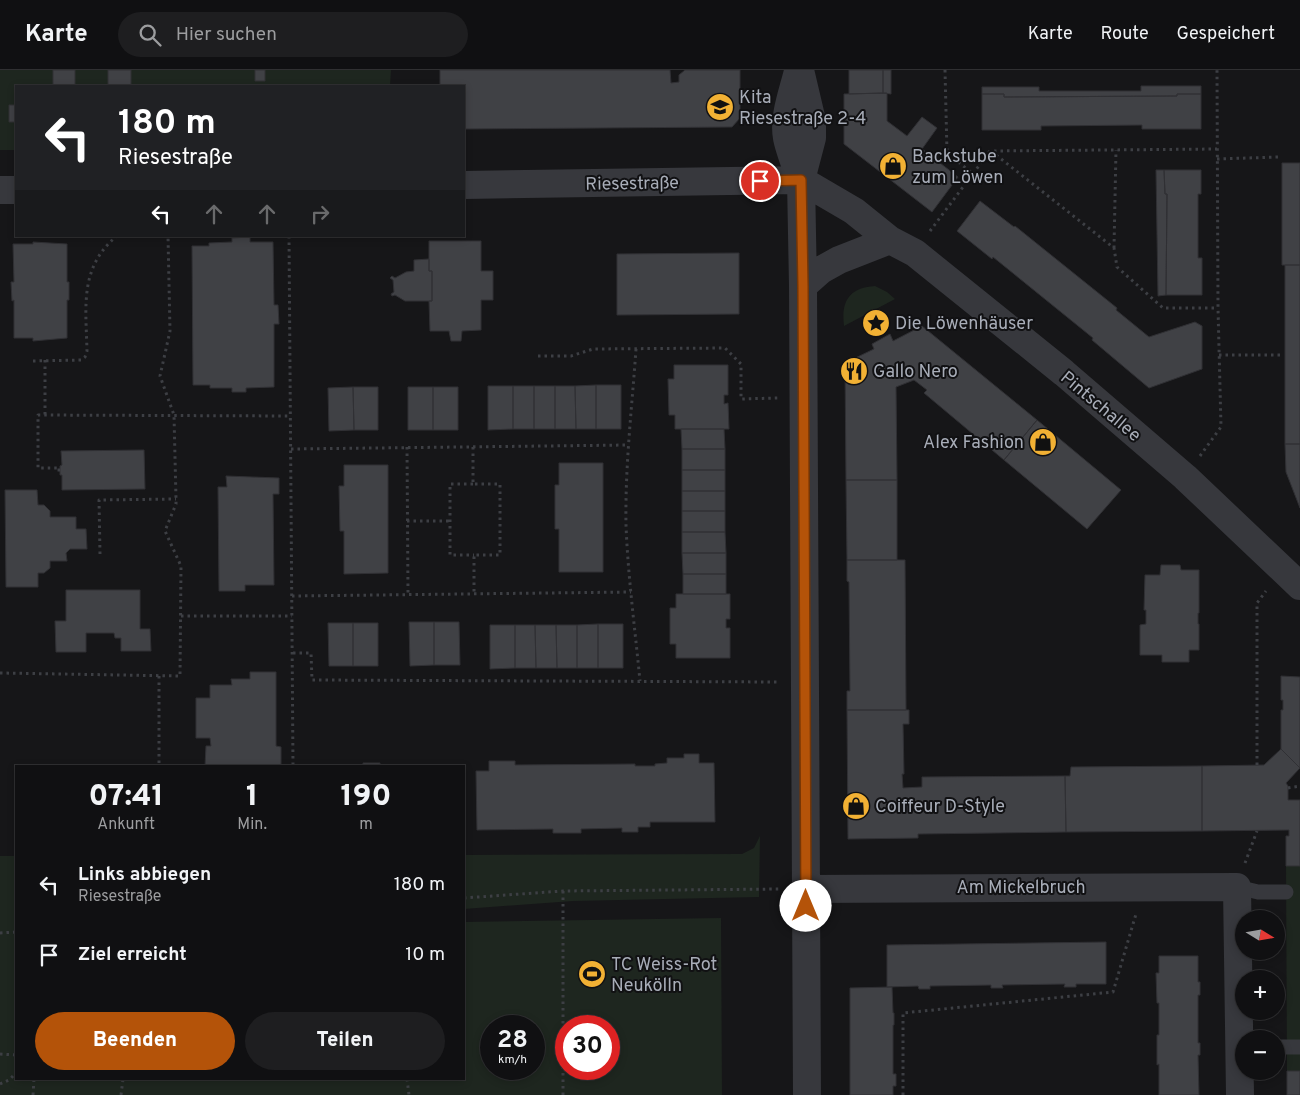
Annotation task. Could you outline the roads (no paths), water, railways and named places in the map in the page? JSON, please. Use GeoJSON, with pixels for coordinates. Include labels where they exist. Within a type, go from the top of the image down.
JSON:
{"type":"FeatureCollection","features":[{"type":"Feature","properties":{"kind":"street"},"geometry":{"type":"LineString","coordinates":[[799,70],[786,121],[787,138],[801,180],[806,1095]]}},
{"type":"Feature","properties":{"kind":"street","name":"Riesestraße"},"geometry":{"type":"LineString","coordinates":[[465,184],[801,180]]}},
{"type":"Feature","properties":{"kind":"street","name":"Pintschallee"},"geometry":{"type":"LineString","coordinates":[[801,180],[854,211],[890,240],[914,253],[1064,373],[1184,477],[1292,578]]}},
{"type":"Feature","properties":{"kind":"street"},"geometry":{"type":"LineString","coordinates":[[0,190],[15,190]]}},
{"type":"Feature","properties":{"kind":"street"},"geometry":{"type":"LineString","coordinates":[[803,286],[821,270],[839,260],[890,240]]}},
{"type":"Feature","properties":{"kind":"street"},"geometry":{"type":"LineString","coordinates":[[1237,887],[1241,1030]]}},
{"type":"Feature","properties":{"kind":"street","name":"Am Mickelbruch"},"geometry":{"type":"LineString","coordinates":[[806,889],[1237,887]]}},
{"type":"Feature","properties":{"kind":"street"},"geometry":{"type":"LineString","coordinates":[[1240,1080],[1240,1095]]}},
{"type":"Feature","properties":{"kind":"lane"},"geometry":{"type":"LineString","coordinates":[[1237,887],[1258,892],[1286,892]]}},
{"type":"Feature","properties":{"kind":"lane"},"geometry":{"type":"LineString","coordinates":[[1285,1047],[1300,1047]]}},
{"type":"Feature","properties":{"kind":"place","name":"Kita Riesestraße 2-4"},"geometry":{"type":"Point","coordinates":[720,107]}},
{"type":"Feature","properties":{"kind":"place","name":"Backstube zum Löwen"},"geometry":{"type":"Point","coordinates":[893,166]}},
{"type":"Feature","properties":{"kind":"place","name":"Die Löwenhäuser"},"geometry":{"type":"Point","coordinates":[876,323]}},
{"type":"Feature","properties":{"kind":"place","name":"Gallo Nero"},"geometry":{"type":"Point","coordinates":[854,371]}},
{"type":"Feature","properties":{"kind":"place","name":"Alex Fashion"},"geometry":{"type":"Point","coordinates":[1043,442]}},
{"type":"Feature","properties":{"kind":"place","name":"Coiffeur D-Style"},"geometry":{"type":"Point","coordinates":[856,806]}},
{"type":"Feature","properties":{"kind":"place","name":"TC Weiss-Rot Neukölln"},"geometry":{"type":"Point","coordinates":[592,974]}}]}
